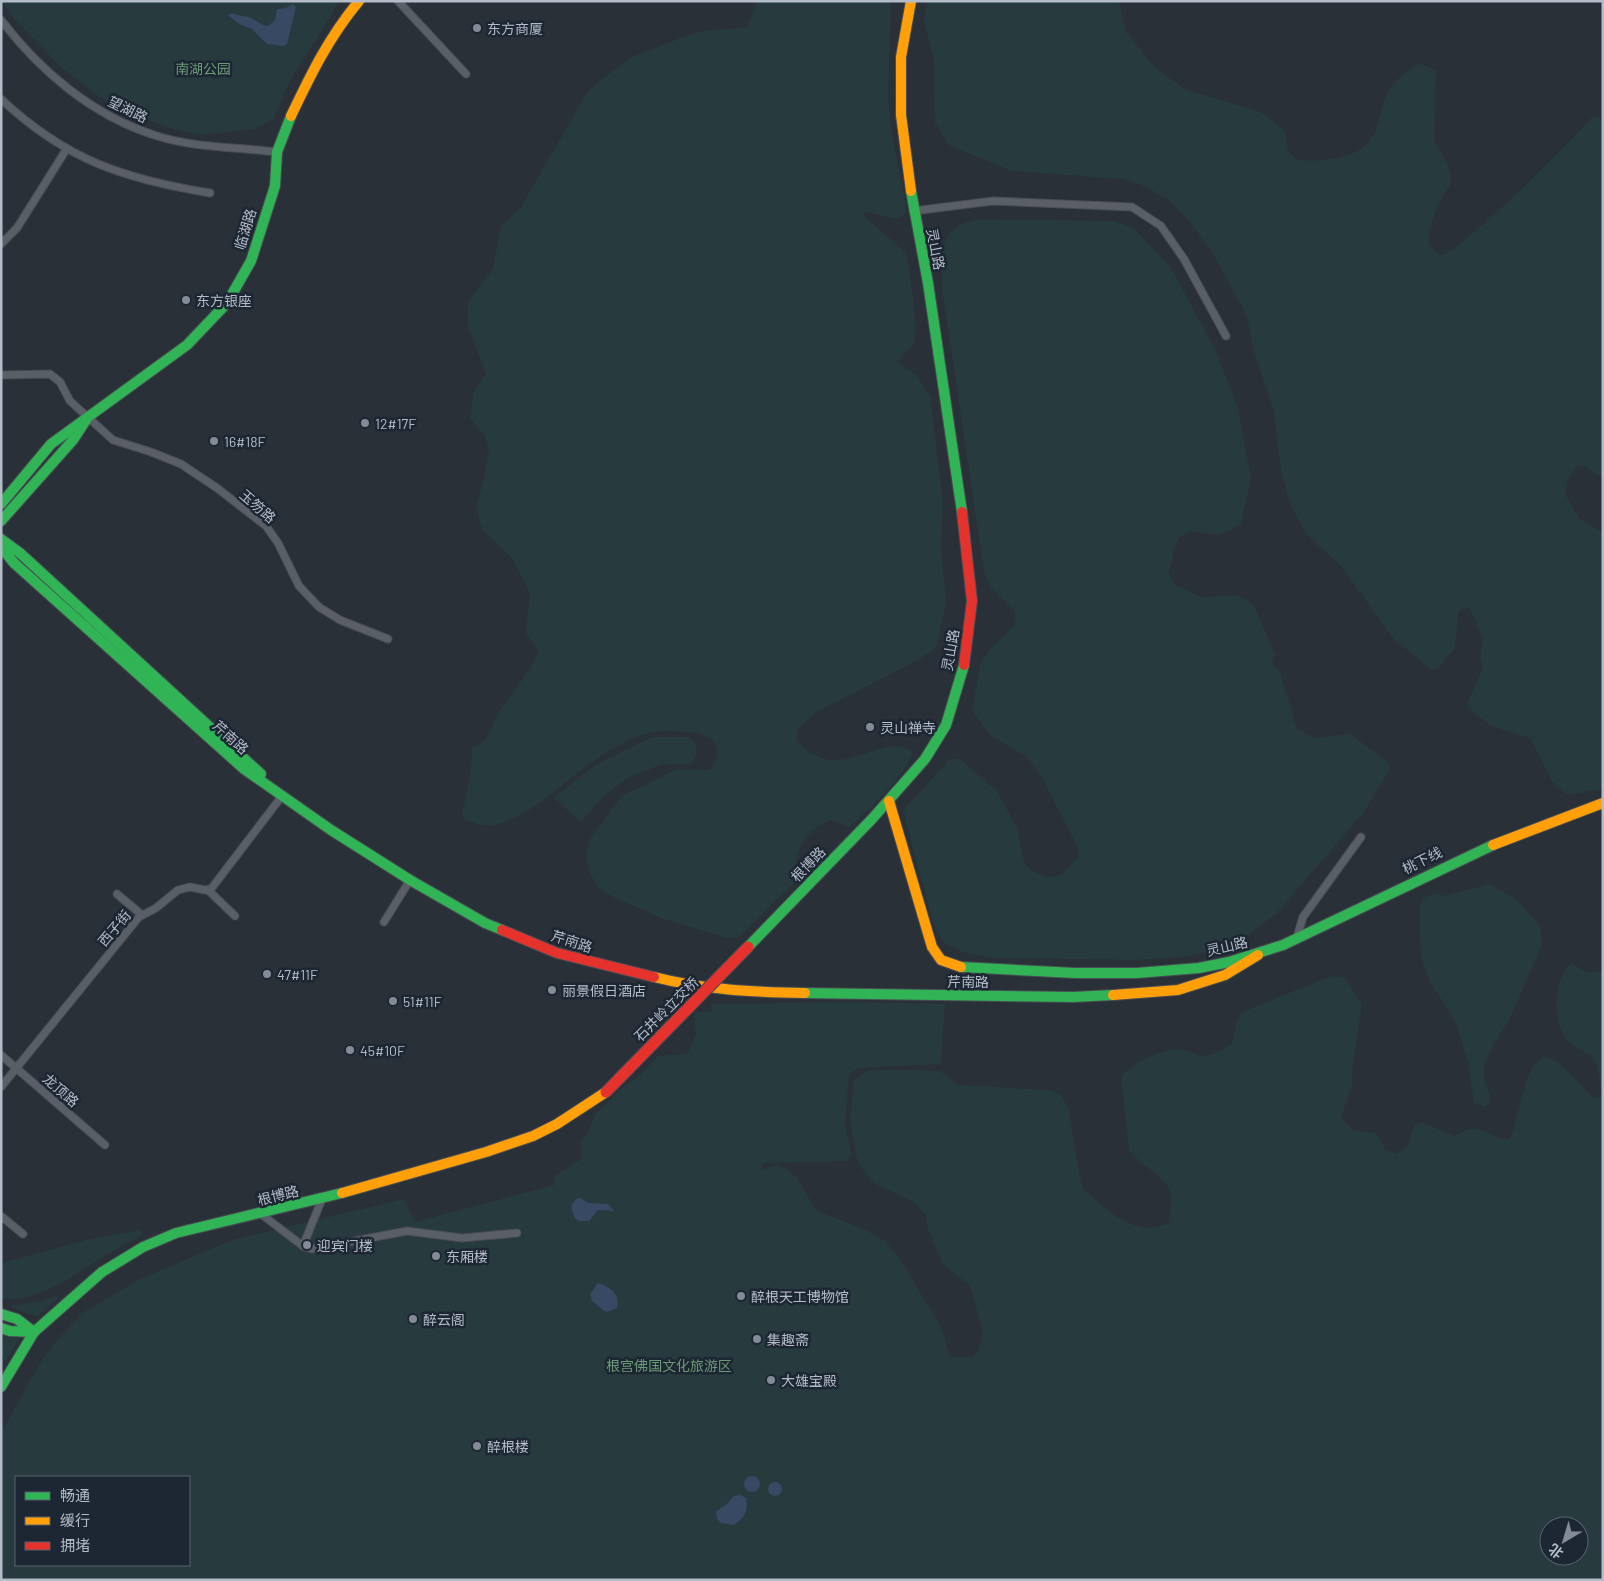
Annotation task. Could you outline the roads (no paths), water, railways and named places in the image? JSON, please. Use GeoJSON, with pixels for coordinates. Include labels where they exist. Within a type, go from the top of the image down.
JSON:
{"type":"FeatureCollection","features":[{"type":"Feature","properties":{"kind":"main road","name":"临湖路"},"geometry":{"type":"LineString","coordinates":[[1,504],[51,444],[187,345],[227,303],[251,261],[275,186],[277,152],[287,124],[315,65],[337,27],[359,1]]}},
{"type":"Feature","properties":{"kind":"main road","name":"灵山路"},"geometry":{"type":"LineString","coordinates":[[911,1],[901,57],[901,115],[913,211],[928,282],[957,476],[972,601],[964,660],[946,725],[925,759],[889,802],[928,938],[933,951],[941,960],[954,965],[978,968],[1056,972],[1161,970],[1206,967],[1258,955]]}},
{"type":"Feature","properties":{"kind":"main road"},"geometry":{"type":"LineString","coordinates":[[1,521],[73,440],[88,417]]}},
{"type":"Feature","properties":{"kind":"main road"},"geometry":{"type":"LineString","coordinates":[[1,539],[20,553],[250,763],[282,796]]}},
{"type":"Feature","properties":{"kind":"main road","name":"芹南路"},"geometry":{"type":"LineString","coordinates":[[1,547],[14,563],[244,769],[410,880],[485,923],[557,952],[670,982],[736,992],[1073,997],[1162,993],[1178,990],[1225,974],[1258,955]]}},
{"type":"Feature","properties":{"kind":"main road","name":"根博路"},"geometry":{"type":"LineString","coordinates":[[748,947],[889,802]]}},
{"type":"Feature","properties":{"kind":"main road","name":"桃下线"},"geometry":{"type":"LineString","coordinates":[[1258,955],[1464,856],[1572,812],[1603,803]]}},
{"type":"Feature","properties":{"kind":"main road","name":"石井岭立交桥"},"geometry":{"type":"LineString","coordinates":[[606,1092],[748,947]]}},
{"type":"Feature","properties":{"kind":"main road","name":"根博路"},"geometry":{"type":"LineString","coordinates":[[1,1388],[34,1332],[102,1272],[143,1247],[176,1233],[322,1199],[486,1152],[534,1136],[606,1092]]}},
{"type":"Feature","properties":{"kind":"main road"},"geometry":{"type":"LineString","coordinates":[[1,1314],[17,1319],[34,1332]]}},
{"type":"Feature","properties":{"kind":"main road"},"geometry":{"type":"LineString","coordinates":[[1,1328],[10,1331],[34,1332]]}},
{"type":"Feature","properties":{"kind":"street"},"geometry":{"type":"LineString","coordinates":[[398,1],[466,74]]}},
{"type":"Feature","properties":{"kind":"street","name":"望湖路"},"geometry":{"type":"LineString","coordinates":[[1,20],[18,42],[53,77],[105,113],[153,135],[178,141],[205,146],[277,152]]}},
{"type":"Feature","properties":{"kind":"street"},"geometry":{"type":"LineString","coordinates":[[1,99],[66,150],[121,174],[164,186],[210,194]]}},
{"type":"Feature","properties":{"kind":"street"},"geometry":{"type":"LineString","coordinates":[[1,244],[17,228],[66,150]]}},
{"type":"Feature","properties":{"kind":"street"},"geometry":{"type":"LineString","coordinates":[[913,211],[992,201],[1132,207],[1161,226],[1184,259],[1226,336]]}},
{"type":"Feature","properties":{"kind":"street","name":"玉笏路"},"geometry":{"type":"LineString","coordinates":[[1,375],[50,374],[60,382],[70,401],[113,440],[181,464],[217,488],[266,526],[278,543],[300,586],[319,606],[340,620],[388,639]]}},
{"type":"Feature","properties":{"kind":"street"},"geometry":{"type":"LineString","coordinates":[[235,916],[208,890],[282,796]]}},
{"type":"Feature","properties":{"kind":"street"},"geometry":{"type":"LineString","coordinates":[[1297,937],[1304,917],[1361,837]]}},
{"type":"Feature","properties":{"kind":"street"},"geometry":{"type":"LineString","coordinates":[[384,922],[410,880]]}},
{"type":"Feature","properties":{"kind":"street","name":"西子街"},"geometry":{"type":"LineString","coordinates":[[1,1086],[17,1069],[134,921],[142,914],[156,908],[175,892],[183,888],[208,890]]}},
{"type":"Feature","properties":{"kind":"street"},"geometry":{"type":"LineString","coordinates":[[117,894],[142,914]]}},
{"type":"Feature","properties":{"kind":"street","name":"龙顶路"},"geometry":{"type":"LineString","coordinates":[[1,1055],[105,1145]]}},
{"type":"Feature","properties":{"kind":"street"},"geometry":{"type":"LineString","coordinates":[[303,1246],[322,1199]]}},
{"type":"Feature","properties":{"kind":"street"},"geometry":{"type":"LineString","coordinates":[[261,1214],[303,1246],[312,1250],[407,1231],[462,1238],[517,1233]]}},
{"type":"Feature","properties":{"kind":"street"},"geometry":{"type":"LineString","coordinates":[[1,1216],[23,1234]]}},
{"type":"Feature","properties":{"kind":"water"},"geometry":{"type":"Polygon","coordinates":[[[293,4],[296,7],[287,44],[284,46],[267,44],[252,29],[239,24],[228,15],[232,13],[248,17],[268,26],[275,20],[277,9],[286,8],[293,4]]]}},
{"type":"Feature","properties":{"kind":"water"},"geometry":{"type":"Polygon","coordinates":[[[580,1198],[588,1203],[608,1204],[614,1211],[598,1210],[589,1221],[578,1221],[574,1217],[571,1206],[576,1199],[580,1198]]]}},
{"type":"Feature","properties":{"kind":"water"},"geometry":{"type":"Polygon","coordinates":[[[598,1283],[614,1292],[618,1303],[617,1308],[607,1312],[592,1301],[590,1294],[598,1283]]]}},
{"type":"Feature","properties":{"kind":"water"},"geometry":{"type":"Polygon","coordinates":[[[749,1476],[755,1476],[760,1481],[758,1490],[749,1492],[744,1487],[744,1481],[749,1476]]]}},
{"type":"Feature","properties":{"kind":"water"},"geometry":{"type":"Polygon","coordinates":[[[775,1482],[780,1484],[782,1489],[780,1494],[775,1496],[770,1494],[768,1489],[770,1484],[775,1482]]]}},
{"type":"Feature","properties":{"kind":"water"},"geometry":{"type":"Polygon","coordinates":[[[740,1495],[746,1498],[747,1503],[741,1520],[734,1525],[721,1523],[717,1519],[716,1511],[726,1505],[734,1496],[740,1495]]]}},
{"type":"Feature","properties":{"kind":"place","name":"东方商厦"},"geometry":{"type":"Point","coordinates":[477,28]}},
{"type":"Feature","properties":{"kind":"place","name":"东方银座"},"geometry":{"type":"Point","coordinates":[186,300]}},
{"type":"Feature","properties":{"kind":"place","name":"12#17F"},"geometry":{"type":"Point","coordinates":[365,423]}},
{"type":"Feature","properties":{"kind":"place","name":"16#18F"},"geometry":{"type":"Point","coordinates":[214,441]}},
{"type":"Feature","properties":{"kind":"place","name":"灵山禅寺"},"geometry":{"type":"Point","coordinates":[870,727]}},
{"type":"Feature","properties":{"kind":"place","name":"47#11F"},"geometry":{"type":"Point","coordinates":[267,974]}},
{"type":"Feature","properties":{"kind":"place","name":"丽景假日酒店"},"geometry":{"type":"Point","coordinates":[552,990]}},
{"type":"Feature","properties":{"kind":"place","name":"51#11F"},"geometry":{"type":"Point","coordinates":[393,1001]}},
{"type":"Feature","properties":{"kind":"place","name":"45#10F"},"geometry":{"type":"Point","coordinates":[350,1050]}},
{"type":"Feature","properties":{"kind":"place","name":"迎宾门楼"},"geometry":{"type":"Point","coordinates":[307,1245]}},
{"type":"Feature","properties":{"kind":"place","name":"东厢楼"},"geometry":{"type":"Point","coordinates":[436,1256]}},
{"type":"Feature","properties":{"kind":"place","name":"醉根天工博物馆"},"geometry":{"type":"Point","coordinates":[741,1296]}},
{"type":"Feature","properties":{"kind":"place","name":"醉云阁"},"geometry":{"type":"Point","coordinates":[413,1319]}},
{"type":"Feature","properties":{"kind":"place","name":"集趣斋"},"geometry":{"type":"Point","coordinates":[757,1339]}},
{"type":"Feature","properties":{"kind":"place","name":"大雄宝殿"},"geometry":{"type":"Point","coordinates":[771,1380]}},
{"type":"Feature","properties":{"kind":"place","name":"醉根楼"},"geometry":{"type":"Point","coordinates":[477,1446]}},
{"type":"Feature","properties":{"kind":"park label","name":"南湖公园"},"geometry":{"type":"Point","coordinates":[203,68]}},
{"type":"Feature","properties":{"kind":"park label","name":"根宫佛国文化旅游区"},"geometry":{"type":"Point","coordinates":[669,1365]}}]}
